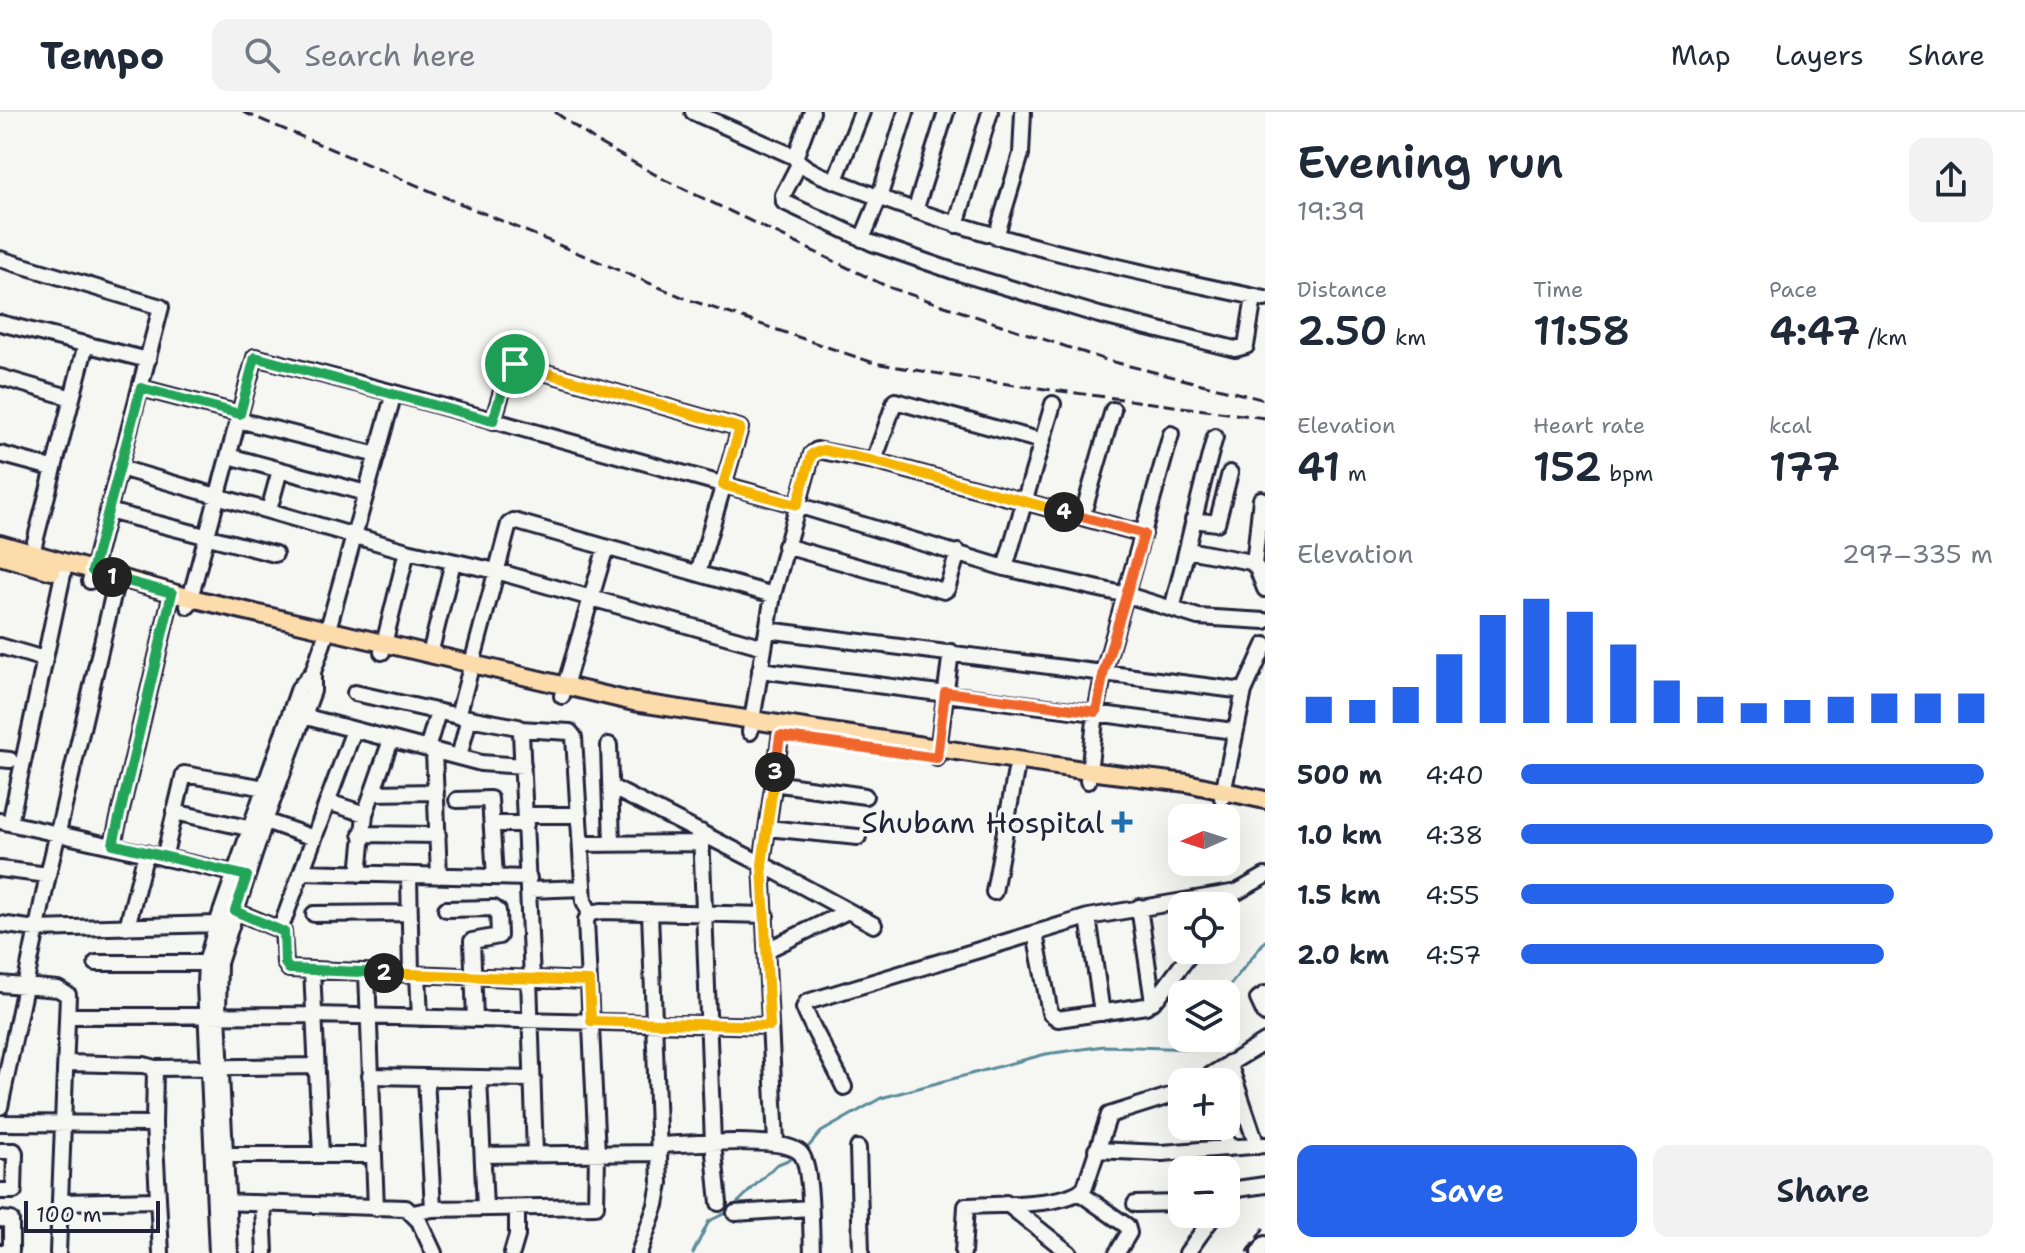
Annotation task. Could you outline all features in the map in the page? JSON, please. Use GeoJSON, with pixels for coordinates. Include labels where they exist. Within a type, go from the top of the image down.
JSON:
{"type":"FeatureCollection","features":[{"type":"Feature","properties":{"kind":"main road"},"geometry":{"type":"LineString","coordinates":[[0,544],[63,574],[91,576]]}},
{"type":"Feature","properties":{"kind":"main road"},"geometry":{"type":"LineString","coordinates":[[0,556],[30,560],[172,598],[676,721],[751,726],[1265,800]]}},
{"type":"Feature","properties":{"kind":"main road"},"geometry":{"type":"LineString","coordinates":[[383,648],[430,654],[472,670]]}},
{"type":"Feature","properties":{"kind":"main road"},"geometry":{"type":"LineString","coordinates":[[937,753],[1016,770],[1089,776]]}},
{"type":"Feature","properties":{"kind":"main road"},"geometry":{"type":"LineString","coordinates":[[1223,794],[1265,808]]}},
{"type":"Feature","properties":{"kind":"street"},"geometry":{"type":"LineString","coordinates":[[693,112],[797,161],[835,180],[956,225],[1260,298],[1246,346],[1230,348],[1017,291],[862,239],[784,202],[783,195],[797,161],[812,112]]}},
{"type":"Feature","properties":{"kind":"street"},"geometry":{"type":"LineString","coordinates":[[835,180],[862,112]]}},
{"type":"Feature","properties":{"kind":"street"},"geometry":{"type":"LineString","coordinates":[[862,239],[879,198],[906,112]]}},
{"type":"Feature","properties":{"kind":"street"},"geometry":{"type":"LineString","coordinates":[[915,211],[946,112]]}},
{"type":"Feature","properties":{"kind":"street"},"geometry":{"type":"LineString","coordinates":[[956,225],[990,112]]}},
{"type":"Feature","properties":{"kind":"street"},"geometry":{"type":"LineString","coordinates":[[996,237],[1021,154],[1023,112]]}},
{"type":"Feature","properties":{"kind":"street"},"geometry":{"type":"LineString","coordinates":[[0,259],[159,305],[160,314],[91,576]]}},
{"type":"Feature","properties":{"kind":"street"},"geometry":{"type":"LineString","coordinates":[[0,323],[148,360]]}},
{"type":"Feature","properties":{"kind":"street"},"geometry":{"type":"LineString","coordinates":[[30,560],[86,344]]}},
{"type":"Feature","properties":{"kind":"street"},"geometry":{"type":"LineString","coordinates":[[189,602],[255,357],[797,505],[1005,568],[1127,595],[1212,619],[1265,621]]}},
{"type":"Feature","properties":{"kind":"street"},"geometry":{"type":"LineString","coordinates":[[493,421],[510,365],[515,364],[740,428],[698,573]]}},
{"type":"Feature","properties":{"kind":"street"},"geometry":{"type":"LineString","coordinates":[[0,377],[72,398]]}},
{"type":"Feature","properties":{"kind":"street"},"geometry":{"type":"LineString","coordinates":[[141,388],[377,455]]}},
{"type":"Feature","properties":{"kind":"street"},"geometry":{"type":"LineString","coordinates":[[230,1253],[220,1202],[214,1067],[213,963],[217,924],[241,875],[297,714],[313,691],[313,672],[394,393]]}},
{"type":"Feature","properties":{"kind":"street"},"geometry":{"type":"LineString","coordinates":[[874,461],[895,401],[1042,441]]}},
{"type":"Feature","properties":{"kind":"street"},"geometry":{"type":"LineString","coordinates":[[1005,568],[1053,404]]}},
{"type":"Feature","properties":{"kind":"street"},"geometry":{"type":"LineString","coordinates":[[1082,517],[1113,410]]}},
{"type":"Feature","properties":{"kind":"street"},"geometry":{"type":"LineString","coordinates":[[1089,776],[1104,671],[1171,434]]}},
{"type":"Feature","properties":{"kind":"street"},"geometry":{"type":"LineString","coordinates":[[1172,609],[1215,437]]}},
{"type":"Feature","properties":{"kind":"street"},"geometry":{"type":"LineString","coordinates":[[751,726],[773,595],[812,454],[817,450],[874,461],[1144,534]]}},
{"type":"Feature","properties":{"kind":"street"},"geometry":{"type":"LineString","coordinates":[[0,454],[52,468]]}},
{"type":"Feature","properties":{"kind":"street"},"geometry":{"type":"LineString","coordinates":[[229,456],[366,493]]}},
{"type":"Feature","properties":{"kind":"street"},"geometry":{"type":"LineString","coordinates":[[120,468],[407,551],[496,571],[764,647]]}},
{"type":"Feature","properties":{"kind":"street"},"geometry":{"type":"LineString","coordinates":[[269,510],[280,470]]}},
{"type":"Feature","properties":{"kind":"street"},"geometry":{"type":"LineString","coordinates":[[1193,520],[1217,523],[1230,473]]}},
{"type":"Feature","properties":{"kind":"street"},"geometry":{"type":"LineString","coordinates":[[1261,499],[1254,565],[1265,589]]}},
{"type":"Feature","properties":{"kind":"street"},"geometry":{"type":"LineString","coordinates":[[108,511],[275,554]]}},
{"type":"Feature","properties":{"kind":"street"},"geometry":{"type":"LineString","coordinates":[[459,757],[472,670],[509,524],[514,521],[773,595]]}},
{"type":"Feature","properties":{"kind":"street"},"geometry":{"type":"LineString","coordinates":[[785,546],[944,591],[958,552]]}},
{"type":"Feature","properties":{"kind":"street"},"geometry":{"type":"LineString","coordinates":[[564,692],[606,547]]}},
{"type":"Feature","properties":{"kind":"street"},"geometry":{"type":"LineString","coordinates":[[1188,550],[1254,565]]}},
{"type":"Feature","properties":{"kind":"street"},"geometry":{"type":"LineString","coordinates":[[383,648],[407,551]]}},
{"type":"Feature","properties":{"kind":"street"},"geometry":{"type":"LineString","coordinates":[[430,654],[453,562]]}},
{"type":"Feature","properties":{"kind":"street"},"geometry":{"type":"LineString","coordinates":[[63,574],[5,822],[241,875]]}},
{"type":"Feature","properties":{"kind":"street"},"geometry":{"type":"LineString","coordinates":[[0,1107],[6,1039],[24,987],[115,582]]}},
{"type":"Feature","properties":{"kind":"street"},"geometry":{"type":"LineString","coordinates":[[113,844],[172,598]]}},
{"type":"Feature","properties":{"kind":"street"},"geometry":{"type":"LineString","coordinates":[[767,630],[1244,691]]}},
{"type":"Feature","properties":{"kind":"street"},"geometry":{"type":"LineString","coordinates":[[1223,794],[1244,691],[1265,645]]}},
{"type":"Feature","properties":{"kind":"street"},"geometry":{"type":"LineString","coordinates":[[0,646],[44,659]]}},
{"type":"Feature","properties":{"kind":"street"},"geometry":{"type":"LineString","coordinates":[[937,753],[951,652]]}},
{"type":"Feature","properties":{"kind":"street"},"geometry":{"type":"LineString","coordinates":[[760,670],[1234,731]]}},
{"type":"Feature","properties":{"kind":"street"},"geometry":{"type":"LineString","coordinates":[[355,693],[520,729],[573,734],[584,901],[590,913]]}},
{"type":"Feature","properties":{"kind":"street"},"geometry":{"type":"LineString","coordinates":[[438,712],[431,750],[439,876]]}},
{"type":"Feature","properties":{"kind":"street"},"geometry":{"type":"LineString","coordinates":[[297,714],[490,765],[523,766]]}},
{"type":"Feature","properties":{"kind":"street"},"geometry":{"type":"LineString","coordinates":[[520,729],[529,884],[535,1154]]}},
{"type":"Feature","properties":{"kind":"street"},"geometry":{"type":"LineString","coordinates":[[280,930],[354,730]]}},
{"type":"Feature","properties":{"kind":"street"},"geometry":{"type":"LineString","coordinates":[[776,1142],[762,864],[781,731]]}},
{"type":"Feature","properties":{"kind":"street"},"geometry":{"type":"LineString","coordinates":[[359,874],[365,814],[391,740]]}},
{"type":"Feature","properties":{"kind":"street"},"geometry":{"type":"LineString","coordinates":[[609,745],[612,844]]}},
{"type":"Feature","properties":{"kind":"street"},"geometry":{"type":"LineString","coordinates":[[994,892],[1016,770]]}},
{"type":"Feature","properties":{"kind":"street"},"geometry":{"type":"LineString","coordinates":[[164,858],[184,774],[271,789]]}},
{"type":"Feature","properties":{"kind":"street"},"geometry":{"type":"LineString","coordinates":[[773,783],[865,796]]}},
{"type":"Feature","properties":{"kind":"street"},"geometry":{"type":"LineString","coordinates":[[611,787],[701,838],[762,864],[874,925]]}},
{"type":"Feature","properties":{"kind":"street"},"geometry":{"type":"LineString","coordinates":[[372,793],[436,792]]}},
{"type":"Feature","properties":{"kind":"street"},"geometry":{"type":"LineString","coordinates":[[457,800],[490,799],[495,877]]}},
{"type":"Feature","properties":{"kind":"street"},"geometry":{"type":"LineString","coordinates":[[328,802],[365,814]]}},
{"type":"Feature","properties":{"kind":"street"},"geometry":{"type":"LineString","coordinates":[[174,812],[314,838]]}},
{"type":"Feature","properties":{"kind":"street"},"geometry":{"type":"LineString","coordinates":[[492,824],[579,815]]}},
{"type":"Feature","properties":{"kind":"street"},"geometry":{"type":"LineString","coordinates":[[767,828],[858,837]]}},
{"type":"Feature","properties":{"kind":"street"},"geometry":{"type":"LineString","coordinates":[[361,834],[438,835]]}},
{"type":"Feature","properties":{"kind":"street"},"geometry":{"type":"LineString","coordinates":[[581,844],[701,838]]}},
{"type":"Feature","properties":{"kind":"street"},"geometry":{"type":"LineString","coordinates":[[701,838],[713,1143],[719,1203]]}},
{"type":"Feature","properties":{"kind":"street"},"geometry":{"type":"LineString","coordinates":[[127,927],[146,853]]}},
{"type":"Feature","properties":{"kind":"street"},"geometry":{"type":"LineString","coordinates":[[0,869],[48,875]]}},
{"type":"Feature","properties":{"kind":"street"},"geometry":{"type":"LineString","coordinates":[[302,872],[495,877],[529,884],[583,888]]}},
{"type":"Feature","properties":{"kind":"street"},"geometry":{"type":"LineString","coordinates":[[213,963],[235,911],[241,875]]}},
{"type":"Feature","properties":{"kind":"street"},"geometry":{"type":"LineString","coordinates":[[409,876],[420,1018]]}},
{"type":"Feature","properties":{"kind":"street"},"geometry":{"type":"LineString","coordinates":[[1237,892],[1265,876]]}},
{"type":"Feature","properties":{"kind":"street"},"geometry":{"type":"LineString","coordinates":[[844,1087],[822,1040],[815,1034],[804,1008],[807,1002],[1088,917],[1168,903]]}},
{"type":"Feature","properties":{"kind":"street"},"geometry":{"type":"LineString","coordinates":[[1139,907],[1153,1002]]}},
{"type":"Feature","properties":{"kind":"street"},"geometry":{"type":"LineString","coordinates":[[446,909],[494,908],[498,911],[499,936],[472,939],[475,1019]]}},
{"type":"Feature","properties":{"kind":"street"},"geometry":{"type":"LineString","coordinates":[[235,911],[285,934],[287,967],[589,981]]}},
{"type":"Feature","properties":{"kind":"street"},"geometry":{"type":"LineString","coordinates":[[767,950],[848,911]]}},
{"type":"Feature","properties":{"kind":"street"},"geometry":{"type":"LineString","coordinates":[[639,1253],[656,1205],[660,1183],[650,912]]}},
{"type":"Feature","properties":{"kind":"street"},"geometry":{"type":"LineString","coordinates":[[314,914],[410,913]]}},
{"type":"Feature","properties":{"kind":"street"},"geometry":{"type":"LineString","coordinates":[[590,913],[766,915]]}},
{"type":"Feature","properties":{"kind":"street"},"geometry":{"type":"LineString","coordinates":[[413,1213],[433,1209],[596,1206],[597,1154],[586,920],[590,913]]}},
{"type":"Feature","properties":{"kind":"street"},"geometry":{"type":"LineString","coordinates":[[1088,917],[1102,1013]]}},
{"type":"Feature","properties":{"kind":"street"},"geometry":{"type":"LineString","coordinates":[[0,924],[36,929],[217,924]]}},
{"type":"Feature","properties":{"kind":"street"},"geometry":{"type":"LineString","coordinates":[[1035,933],[1053,1017],[1138,1009],[1153,1002],[1182,964]]}},
{"type":"Feature","properties":{"kind":"street"},"geometry":{"type":"LineString","coordinates":[[96,963],[213,963]]}},
{"type":"Feature","properties":{"kind":"street"},"geometry":{"type":"LineString","coordinates":[[312,970],[321,1155]]}},
{"type":"Feature","properties":{"kind":"street"},"geometry":{"type":"LineString","coordinates":[[367,973],[376,1208]]}},
{"type":"Feature","properties":{"kind":"street"},"geometry":{"type":"LineString","coordinates":[[0,984],[65,991],[68,995],[58,1253]]}},
{"type":"Feature","properties":{"kind":"street"},"geometry":{"type":"LineString","coordinates":[[1265,994],[1258,999],[1265,1014]]}},
{"type":"Feature","properties":{"kind":"street"},"geometry":{"type":"LineString","coordinates":[[68,1016],[314,1015],[770,1026]]}},
{"type":"Feature","properties":{"kind":"street"},"geometry":{"type":"LineString","coordinates":[[1222,1068],[1265,1042]]}},
{"type":"Feature","properties":{"kind":"street"},"geometry":{"type":"LineString","coordinates":[[66,1063],[155,1068],[317,1066]]}},
{"type":"Feature","properties":{"kind":"street"},"geometry":{"type":"LineString","coordinates":[[1096,1150],[1142,1153],[1261,1145],[1229,1063]]}},
{"type":"Feature","properties":{"kind":"street"},"geometry":{"type":"LineString","coordinates":[[214,1067],[224,1155],[217,1253]]}},
{"type":"Feature","properties":{"kind":"street"},"geometry":{"type":"LineString","coordinates":[[155,1068],[154,1124],[161,1253]]}},
{"type":"Feature","properties":{"kind":"street"},"geometry":{"type":"LineString","coordinates":[[370,1076],[533,1079]]}},
{"type":"Feature","properties":{"kind":"street"},"geometry":{"type":"LineString","coordinates":[[426,1077],[433,1209]]}},
{"type":"Feature","properties":{"kind":"street"},"geometry":{"type":"LineString","coordinates":[[479,1078],[485,1208]]}},
{"type":"Feature","properties":{"kind":"street"},"geometry":{"type":"LineString","coordinates":[[963,1253],[966,1206],[1058,1199],[1080,1193],[1085,1187],[1109,1115],[1168,1096]]}},
{"type":"Feature","properties":{"kind":"street"},"geometry":{"type":"LineString","coordinates":[[0,1123],[154,1124]]}},
{"type":"Feature","properties":{"kind":"street"},"geometry":{"type":"LineString","coordinates":[[1226,1140],[1229,1148]]}},
{"type":"Feature","properties":{"kind":"street"},"geometry":{"type":"LineString","coordinates":[[483,1155],[597,1154],[713,1143],[776,1142],[789,1145],[803,1155],[807,1171],[812,1253]]}},
{"type":"Feature","properties":{"kind":"street"},"geometry":{"type":"LineString","coordinates":[[858,1148],[861,1253]]}},
{"type":"Feature","properties":{"kind":"street"},"geometry":{"type":"LineString","coordinates":[[0,1151],[15,1152],[14,1191],[0,1191]]}},
{"type":"Feature","properties":{"kind":"street"},"geometry":{"type":"LineString","coordinates":[[224,1155],[374,1155]]}},
{"type":"Feature","properties":{"kind":"street"},"geometry":{"type":"LineString","coordinates":[[1240,1189],[1265,1185]]}},
{"type":"Feature","properties":{"kind":"street"},"geometry":{"type":"LineString","coordinates":[[1080,1193],[1127,1226],[1129,1233],[1117,1253]]}},
{"type":"Feature","properties":{"kind":"street"},"geometry":{"type":"LineString","coordinates":[[61,1202],[158,1200]]}},
{"type":"Feature","properties":{"kind":"street"},"geometry":{"type":"LineString","coordinates":[[220,1202],[406,1208],[413,1213],[434,1253]]}},
{"type":"Feature","properties":{"kind":"street"},"geometry":{"type":"LineString","coordinates":[[1006,1203],[1069,1253]]}},
{"type":"Feature","properties":{"kind":"street"},"geometry":{"type":"LineString","coordinates":[[1135,1204],[1168,1203]]}},
{"type":"Feature","properties":{"kind":"street"},"geometry":{"type":"LineString","coordinates":[[263,1204],[265,1253]]}},
{"type":"Feature","properties":{"kind":"street"},"geometry":{"type":"LineString","coordinates":[[512,1253],[517,1236],[517,1208]]}},
{"type":"Feature","properties":{"kind":"street"},"geometry":{"type":"LineString","coordinates":[[735,1213],[810,1208]]}},
{"type":"Feature","properties":{"kind":"street"},"geometry":{"type":"LineString","coordinates":[[0,1219],[11,1220],[11,1251],[0,1252]]}},
{"type":"Feature","properties":{"kind":"street"},"geometry":{"type":"LineString","coordinates":[[1187,1253],[1205,1228]]}},
{"type":"Feature","properties":{"kind":"street"},"geometry":{"type":"LineString","coordinates":[[1259,1253],[1265,1244]]}},
{"type":"Feature","properties":{"kind":"waterway"},"geometry":{"type":"LineString","coordinates":[[1234,980],[1265,941]]}},
{"type":"Feature","properties":{"kind":"waterway"},"geometry":{"type":"LineString","coordinates":[[809,1146],[821,1132],[881,1098],[1046,1054],[1104,1046],[1168,1048]]}},
{"type":"Feature","properties":{"kind":"waterway"},"geometry":{"type":"LineString","coordinates":[[693,1253],[709,1221],[728,1212],[776,1165],[795,1157]]}},
{"type":"Feature","properties":{"kind":"railway"},"geometry":{"type":"LineString","coordinates":[[243,112],[687,299],[874,363],[970,379],[1265,418]]}},
{"type":"Feature","properties":{"kind":"railway"},"geometry":{"type":"LineString","coordinates":[[555,112],[597,142],[665,180],[888,287],[1106,360],[1265,400]]}},
{"type":"Feature","properties":{"kind":"railway"},"geometry":{"type":"LineString","coordinates":[[1247,1253],[1265,1226]]}},
{"type":"Feature","properties":{"kind":"place","name":"Shubam Hospital"},"geometry":{"type":"Point","coordinates":[1122,822]}},
{"type":"Feature","properties":{"kind":"route"},"geometry":{"type":"LineString","coordinates":[[255,357],[493,421],[510,365],[515,364],[740,428],[723,485],[797,505],[812,454],[823,450],[1144,534],[1104,671],[1096,712],[945,692],[937,758],[780,736],[762,864],[770,1026],[591,1021],[589,981],[289,969],[285,963],[284,932],[235,911],[247,876],[113,844],[172,593],[92,571],[141,388],[240,414],[255,357]]}}]}
